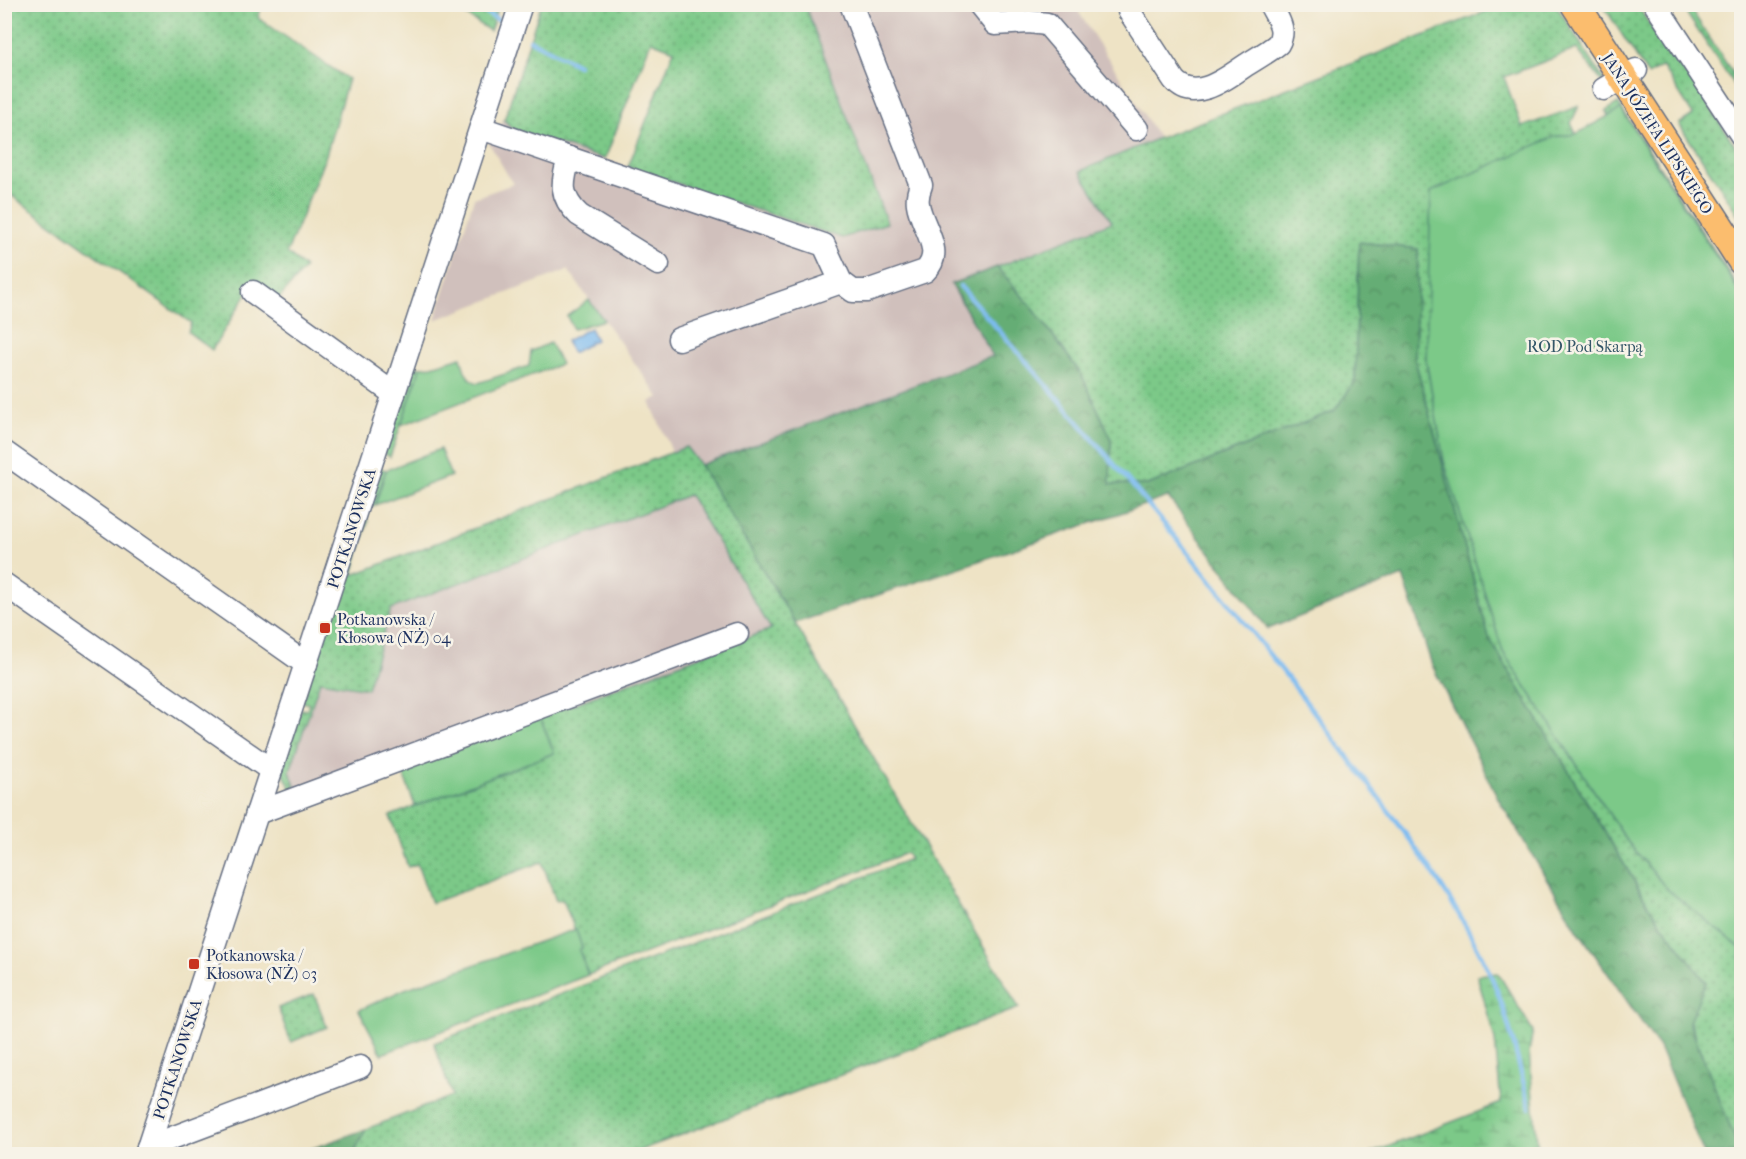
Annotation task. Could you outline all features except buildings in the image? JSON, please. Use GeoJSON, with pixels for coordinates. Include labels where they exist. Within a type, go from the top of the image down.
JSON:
{"type":"FeatureCollection","features":[{"type":"Feature","properties":{"kind":"main road","name":"JANA JÓZEFA LIPSKIEGO"},"geometry":{"type":"LineString","coordinates":[[1575,4],[1621,79],[1742,261]]}},
{"type":"Feature","properties":{"kind":"main road","name":"JANA JÓZEFA LIPSKIEGO"},"geometry":{"type":"LineString","coordinates":[[1594,4],[1621,79],[1742,231]]}},
{"type":"Feature","properties":{"kind":"street","name":"POTKANOWSKA"},"geometry":{"type":"LineString","coordinates":[[147,1151],[521,4]]}},
{"type":"Feature","properties":{"kind":"street"},"geometry":{"type":"LineString","coordinates":[[481,128],[824,245],[841,282],[853,291],[867,291],[925,271],[932,265],[934,252],[918,204],[921,185],[851,4]]}},
{"type":"Feature","properties":{"kind":"street"},"geometry":{"type":"LineString","coordinates":[[980,4],[995,24],[1029,22],[1047,24],[1137,129]]}},
{"type":"Feature","properties":{"kind":"street"},"geometry":{"type":"LineString","coordinates":[[1129,11],[1179,87],[1189,90],[1216,86],[1278,44],[1282,30],[1270,4]]}},
{"type":"Feature","properties":{"kind":"street"},"geometry":{"type":"LineString","coordinates":[[1655,4],[1742,136]]}},
{"type":"Feature","properties":{"kind":"street"},"geometry":{"type":"LineString","coordinates":[[569,158],[562,183],[564,194],[571,207],[579,215],[658,264]]}},
{"type":"Feature","properties":{"kind":"street"},"geometry":{"type":"LineString","coordinates":[[679,339],[841,282]]}},
{"type":"Feature","properties":{"kind":"street"},"geometry":{"type":"LineString","coordinates":[[253,292],[394,394]]}},
{"type":"Feature","properties":{"kind":"street"},"geometry":{"type":"LineString","coordinates":[[4,452],[306,664]]}},
{"type":"Feature","properties":{"kind":"street"},"geometry":{"type":"LineString","coordinates":[[4,584],[271,770]]}},
{"type":"Feature","properties":{"kind":"street"},"geometry":{"type":"LineString","coordinates":[[258,813],[737,634]]}},
{"type":"Feature","properties":{"kind":"street"},"geometry":{"type":"LineString","coordinates":[[147,1151],[360,1067]]}},
{"type":"Feature","properties":{"kind":"shaded area"},"geometry":{"type":"Polygon","coordinates":[[[805,5],[1088,5],[1078,11],[1159,138],[1080,171],[1112,222],[952,284],[993,356],[700,465],[686,447],[673,454],[650,402],[659,397],[568,270],[435,320],[474,198],[513,184],[487,140],[504,120],[515,130],[842,238],[887,223],[805,5]]]}},
{"type":"Feature","properties":{"kind":"shaded area"},"geometry":{"type":"Polygon","coordinates":[[[689,494],[771,629],[303,808],[290,771],[320,681],[325,682],[391,609],[689,494]]]}},
{"type":"Feature","properties":{"kind":"green space"},"geometry":{"type":"Polygon","coordinates":[[[5,5],[262,5],[258,18],[348,79],[326,155],[287,253],[305,268],[278,300],[254,282],[212,350],[188,332],[191,323],[5,191],[5,5]]]}},
{"type":"Feature","properties":{"kind":"green space"},"geometry":{"type":"Polygon","coordinates":[[[451,5],[499,5],[490,31],[451,5]]]}},
{"type":"Feature","properties":{"kind":"green space"},"geometry":{"type":"Polygon","coordinates":[[[541,5],[805,5],[887,223],[842,238],[628,167],[674,50],[651,41],[605,159],[514,130],[504,120],[541,5]]]}},
{"type":"Feature","properties":{"kind":"green space"},"geometry":{"type":"Polygon","coordinates":[[[1503,5],[1556,5],[1604,80],[1602,82],[1577,49],[1504,77],[1522,127],[1579,106],[1571,123],[1576,134],[1554,137],[1426,360],[1444,461],[1503,652],[1627,841],[1667,889],[1741,948],[1741,1154],[1739,1154],[1689,1020],[1706,982],[1652,911],[1489,638],[1415,360],[1418,249],[1359,242],[1355,382],[1334,411],[1148,485],[1110,484],[1111,438],[1081,374],[1035,311],[997,267],[1112,222],[1080,171],[1159,138],[1503,5]]]}},
{"type":"Feature","properties":{"kind":"green space"},"geometry":{"type":"Polygon","coordinates":[[[1603,5],[1637,5],[1671,57],[1676,55],[1741,155],[1741,219],[1679,124],[1693,115],[1662,66],[1648,75],[1603,5]]]}},
{"type":"Feature","properties":{"kind":"green space"},"geometry":{"type":"Polygon","coordinates":[[[1681,5],[1688,5],[1741,86],[1741,96],[1681,5]]]}},
{"type":"Feature","properties":{"kind":"green space"},"geometry":{"type":"Polygon","coordinates":[[[1618,103],[1741,291],[1741,295],[1621,110],[1608,116],[1606,111],[1618,103]]]}},
{"type":"Feature","properties":{"kind":"green space","name":"ROD Pod Skarpą"},"geometry":{"type":"Polygon","coordinates":[[[1621,109],[1741,295],[1741,948],[1667,889],[1627,841],[1503,652],[1444,461],[1426,360],[1431,192],[1554,137],[1576,134],[1621,109]]]}},
{"type":"Feature","properties":{"kind":"green space"},"geometry":{"type":"Polygon","coordinates":[[[1359,242],[1418,249],[1415,360],[1489,638],[1652,911],[1706,982],[1689,1022],[1741,1154],[1704,1154],[1659,1047],[1577,929],[1499,800],[1432,665],[1403,576],[1268,629],[1168,497],[795,623],[700,465],[993,356],[951,284],[997,267],[1035,311],[1081,374],[1111,438],[1110,484],[1148,485],[1334,411],[1355,382],[1359,242]]]}},
{"type":"Feature","properties":{"kind":"green space"},"geometry":{"type":"Polygon","coordinates":[[[589,300],[604,320],[573,329],[567,316],[589,300]]]}},
{"type":"Feature","properties":{"kind":"green space"},"geometry":{"type":"Polygon","coordinates":[[[550,343],[561,364],[401,425],[421,367],[461,357],[468,377],[478,383],[529,366],[531,351],[550,343]]]}},
{"type":"Feature","properties":{"kind":"green space"},"geometry":{"type":"Polygon","coordinates":[[[412,365],[421,367],[390,457],[383,453],[412,365]]]}},
{"type":"Feature","properties":{"kind":"green space"},"geometry":{"type":"Polygon","coordinates":[[[686,447],[700,465],[795,623],[1019,1008],[630,1154],[353,1154],[366,1129],[452,1096],[434,1043],[910,859],[906,853],[588,975],[579,949],[582,948],[563,900],[556,901],[542,862],[431,903],[417,864],[408,867],[390,816],[554,753],[540,717],[771,629],[689,495],[391,609],[367,689],[320,681],[290,771],[296,789],[291,789],[282,771],[301,709],[307,710],[309,704],[302,702],[380,468],[386,470],[375,505],[369,507],[366,519],[368,521],[353,575],[686,447]]]}},
{"type":"Feature","properties":{"kind":"green space"},"geometry":{"type":"Polygon","coordinates":[[[440,449],[451,476],[375,505],[386,470],[440,449]]]}},
{"type":"Feature","properties":{"kind":"green space"},"geometry":{"type":"Polygon","coordinates":[[[540,717],[554,753],[415,806],[402,770],[540,717]]]}},
{"type":"Feature","properties":{"kind":"green space"},"geometry":{"type":"Polygon","coordinates":[[[576,929],[582,948],[579,950],[588,975],[382,1054],[359,1010],[405,989],[576,929]]]}},
{"type":"Feature","properties":{"kind":"green space"},"geometry":{"type":"Polygon","coordinates":[[[1498,973],[1533,1031],[1529,1052],[1537,1142],[1541,1154],[1369,1154],[1501,1103],[1495,1040],[1477,975],[1498,973]]]}},
{"type":"Feature","properties":{"kind":"green space"},"geometry":{"type":"Polygon","coordinates":[[[314,994],[327,1027],[291,1042],[278,1008],[314,994]]]}},
{"type":"Feature","properties":{"kind":"green space"},"geometry":{"type":"Polygon","coordinates":[[[366,1129],[353,1154],[297,1154],[366,1129]]]}},
{"type":"Feature","properties":{"kind":"water"},"geometry":{"type":"Polygon","coordinates":[[[590,328],[596,340],[572,353],[566,341],[590,328]]]}},
{"type":"Feature","properties":{"kind":"waterway"},"geometry":{"type":"LineString","coordinates":[[471,4],[505,24]]}},
{"type":"Feature","properties":{"kind":"waterway"},"geometry":{"type":"LineString","coordinates":[[530,40],[578,65]]}},
{"type":"Feature","properties":{"kind":"waterway"},"geometry":{"type":"LineString","coordinates":[[960,286],[1101,448],[1238,614],[1370,785],[1433,873],[1470,935],[1494,983],[1512,1036],[1530,1108]]}},
{"type":"Feature","properties":{"kind":"place","name":"Potkanowska / Kłosowa (NŻ) 04"},"geometry":{"type":"Point","coordinates":[325,628]}},
{"type":"Feature","properties":{"kind":"place","name":"Potkanowska / Kłosowa (NŻ) 03"},"geometry":{"type":"Point","coordinates":[194,964]}}]}
